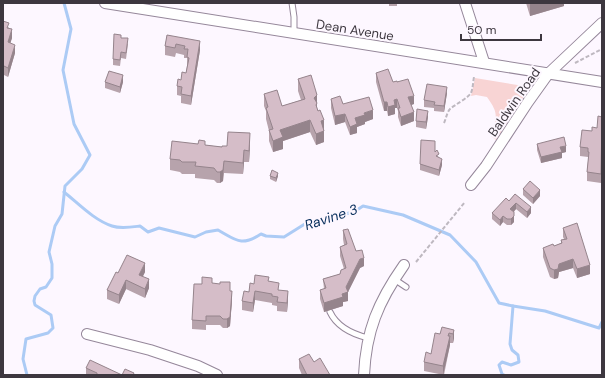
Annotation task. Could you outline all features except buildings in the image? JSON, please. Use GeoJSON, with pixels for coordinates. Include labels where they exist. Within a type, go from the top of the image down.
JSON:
{"type":"FeatureCollection","features":[{"type":"Feature","properties":{"kind":"street","name":"Dean Avenue"},"geometry":{"type":"LineString","coordinates":[[104,3],[484,62],[602,82]]}},
{"type":"Feature","properties":{"kind":"street"},"geometry":{"type":"LineString","coordinates":[[465,3],[484,62]]}},
{"type":"Feature","properties":{"kind":"street","name":"Baldwin Road"},"geometry":{"type":"LineString","coordinates":[[471,185],[486,166],[548,74],[602,23]]}},
{"type":"Feature","properties":{"kind":"street"},"geometry":{"type":"LineString","coordinates":[[364,375],[365,354],[373,322],[383,298],[404,265]]}},
{"type":"Feature","properties":{"kind":"street"},"geometry":{"type":"LineString","coordinates":[[87,334],[150,350],[198,366],[217,375]]}},
{"type":"Feature","properties":{"kind":"lane"},"geometry":{"type":"LineString","coordinates":[[292,3],[294,33]]}},
{"type":"Feature","properties":{"kind":"lane"},"geometry":{"type":"LineString","coordinates":[[394,279],[406,287]]}},
{"type":"Feature","properties":{"kind":"lane"},"geometry":{"type":"LineString","coordinates":[[330,312],[334,320],[342,328],[356,335],[368,338]]}},
{"type":"Feature","properties":{"kind":"path"},"geometry":{"type":"LineString","coordinates":[[574,64],[602,49]]}},
{"type":"Feature","properties":{"kind":"path"},"geometry":{"type":"LineString","coordinates":[[444,123],[450,109],[459,104],[461,100],[469,96],[472,92],[474,77]]}},
{"type":"Feature","properties":{"kind":"path"},"geometry":{"type":"LineString","coordinates":[[416,262],[465,202]]}},
{"type":"Feature","properties":{"kind":"shaded area"},"geometry":{"type":"Polygon","coordinates":[[[475,78],[530,87],[496,140],[491,136],[496,119],[494,107],[487,97],[476,95],[471,96],[475,78]]]}},
{"type":"Feature","properties":{"kind":"waterway","name":"Ravine 3"},"geometry":{"type":"LineString","coordinates":[[27,375],[23,359],[26,339],[48,333],[53,328],[51,315],[35,305],[34,301],[35,296],[40,289],[46,287],[52,278],[52,264],[49,252],[55,226],[62,214],[65,186],[82,169],[90,155],[74,124],[63,70],[71,29],[64,3]]}},
{"type":"Feature","properties":{"kind":"waterway","name":"Ravine 3"},"geometry":{"type":"LineString","coordinates":[[64,192],[93,216],[115,227],[123,228],[140,226],[148,232],[159,228],[195,237],[206,232],[218,230],[239,241],[248,240],[261,234],[266,236],[284,237],[308,222],[354,212],[363,206],[403,215],[450,235],[476,262],[499,303],[513,306],[510,344],[512,350],[518,355],[519,362],[511,365],[502,362],[499,365],[502,374],[504,375]]}},
{"type":"Feature","properties":{"kind":"waterway"},"geometry":{"type":"LineString","coordinates":[[513,306],[545,311],[599,328],[602,322]]}}]}
